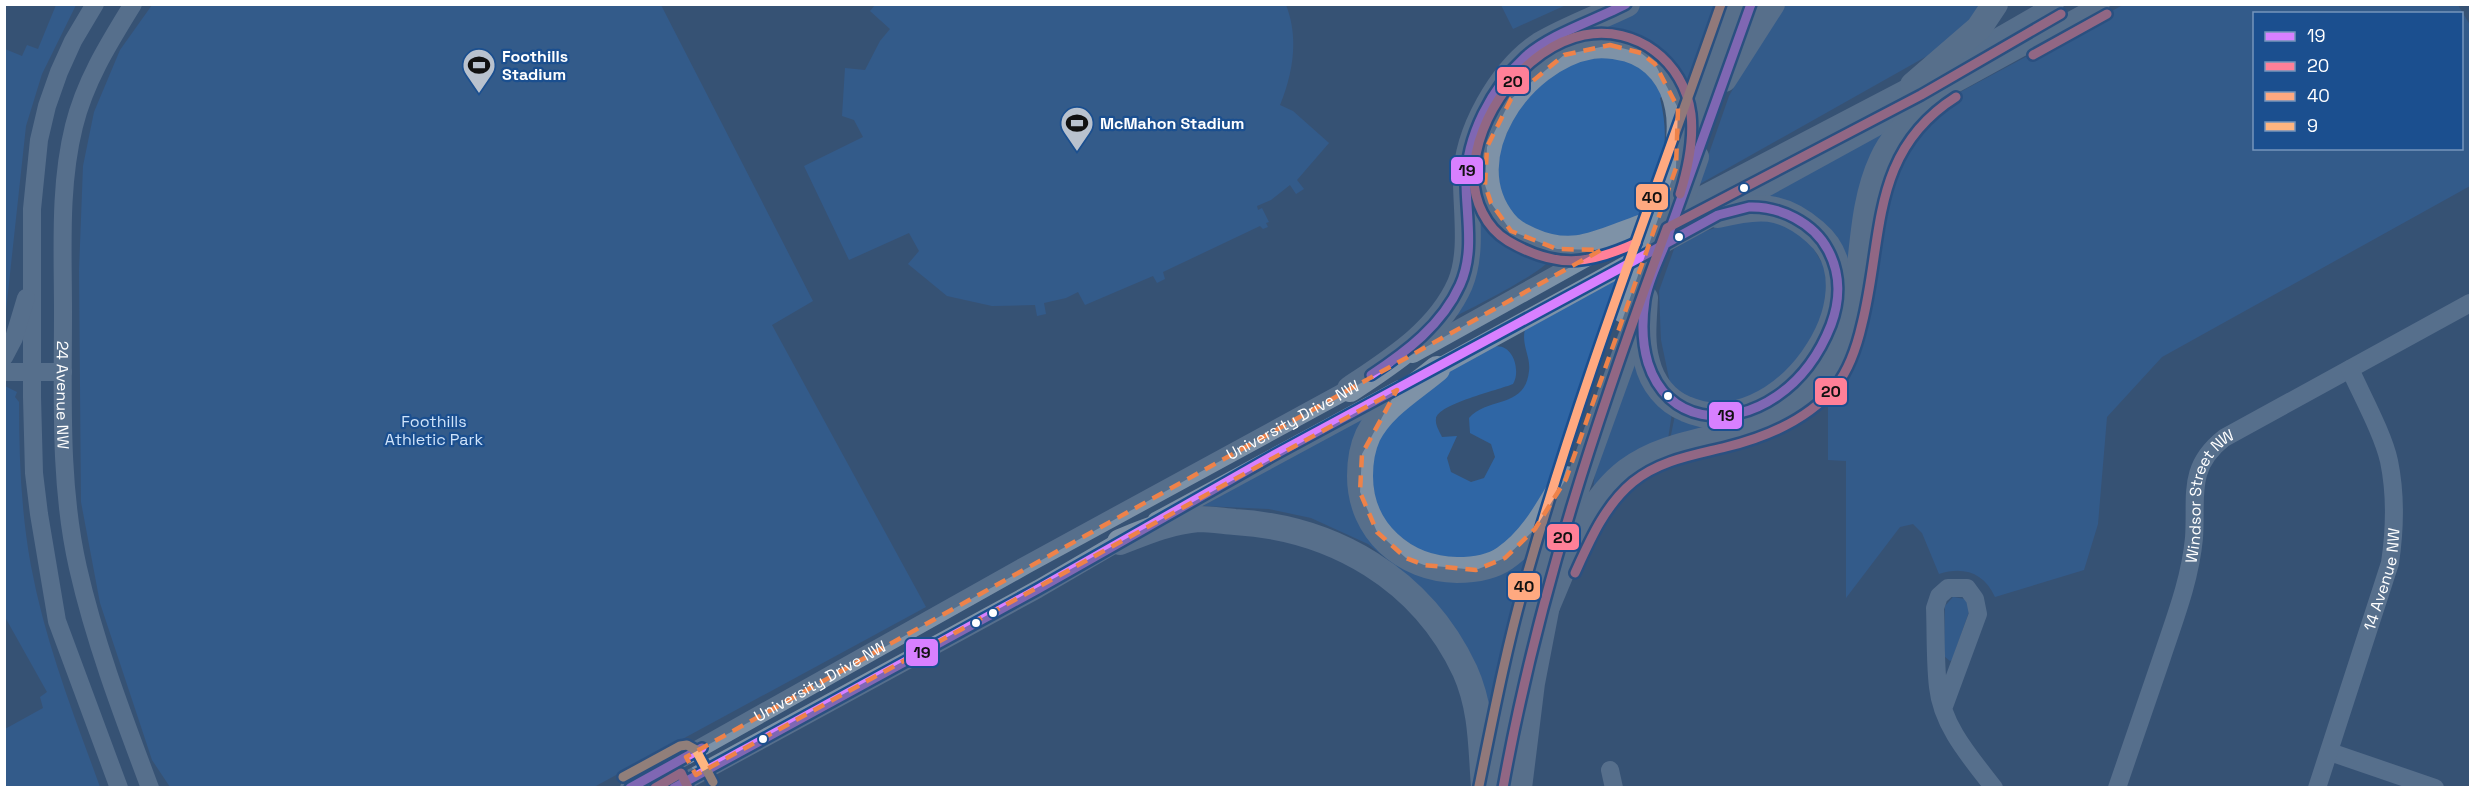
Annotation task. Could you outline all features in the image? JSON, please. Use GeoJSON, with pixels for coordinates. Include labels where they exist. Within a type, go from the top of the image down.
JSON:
{"type":"FeatureCollection","features":[{"type":"Feature","properties":{"kind":"highway"},"geometry":{"type":"LineString","coordinates":[[1350,389],[1383,368],[1431,328],[1442,315],[1460,285],[1467,257],[1468,154],[1482,114],[1494,96],[1522,61],[1540,45],[1627,4]]}},
{"type":"Feature","properties":{"kind":"highway"},"geometry":{"type":"LineString","coordinates":[[1491,788],[1520,649],[1566,479],[1635,304],[1686,162],[1734,4]]}},
{"type":"Feature","properties":{"kind":"highway"},"geometry":{"type":"LineString","coordinates":[[1686,162],[1724,79],[1751,4]]}},
{"type":"Feature","properties":{"kind":"highway"},"geometry":{"type":"LineString","coordinates":[[1724,79],[1772,4]]}},
{"type":"Feature","properties":{"kind":"highway"},"geometry":{"type":"LineString","coordinates":[[1545,611],[1587,519],[1611,487],[1626,472],[1670,449],[1739,431],[1787,410],[1813,392],[1834,366],[1854,313],[1869,203],[1882,161],[1923,91],[1979,28],[1995,4]]}},
{"type":"Feature","properties":{"kind":"highway"},"geometry":{"type":"LineString","coordinates":[[1642,227],[1581,250],[1557,249],[1510,231],[1491,203],[1485,185],[1488,147],[1501,114],[1511,99],[1531,78],[1564,55],[1594,45],[1610,45],[1641,53],[1665,75],[1678,108],[1686,162]]}},
{"type":"Feature","properties":{"kind":"highway"},"geometry":{"type":"LineString","coordinates":[[1635,304],[1646,362],[1658,387],[1678,406],[1706,416],[1737,414],[1766,403],[1799,377],[1823,341],[1832,319],[1838,294],[1837,270],[1830,252],[1820,236],[1804,222],[1770,208],[1750,207],[1718,215]]}},
{"type":"Feature","properties":{"kind":"highway"},"geometry":{"type":"LineString","coordinates":[[1520,788],[1528,704],[1560,542],[1635,304]]}},
{"type":"Feature","properties":{"kind":"highway"},"geometry":{"type":"LineString","coordinates":[[1437,369],[1395,401],[1380,416],[1368,436],[1362,454],[1360,492],[1377,532],[1391,546],[1406,558],[1424,565],[1445,569],[1476,570],[1494,564],[1505,558],[1535,529],[1566,479]]}},
{"type":"Feature","properties":{"kind":"highway"},"geometry":{"type":"LineString","coordinates":[[1120,542],[1159,527],[1199,519],[1246,522],[1289,528],[1317,537],[1354,554],[1382,571],[1415,597],[1446,638],[1464,670],[1480,725],[1484,788]]}},
{"type":"Feature","properties":{"kind":"street","name":"24 Avenue NW"},"geometry":{"type":"LineString","coordinates":[[95,4],[73,41],[47,106],[34,175],[31,279],[35,483],[43,550],[57,621],[119,788]]}},
{"type":"Feature","properties":{"kind":"street","name":"24 Avenue NW"},"geometry":{"type":"LineString","coordinates":[[133,4],[106,47],[91,78],[72,135],[63,211],[63,372],[66,492],[77,567],[100,647],[150,788]]}},
{"type":"Feature","properties":{"kind":"street","name":"University Drive NW"},"geometry":{"type":"LineString","coordinates":[[673,788],[699,781],[1274,456],[1718,215],[1923,91],[2055,4]]}},
{"type":"Feature","properties":{"kind":"street","name":"University Drive NW"},"geometry":{"type":"LineString","coordinates":[[629,788],[1026,565],[1642,227],[2101,4]]}},
{"type":"Feature","properties":{"kind":"street"},"geometry":{"type":"LineString","coordinates":[[4,357],[14,339],[31,279]]}},
{"type":"Feature","properties":{"kind":"street","name":"Windsor Street NW"},"geometry":{"type":"LineString","coordinates":[[2117,788],[2186,583],[2194,538],[2194,488],[2204,460],[2224,438],[2470,303]]}},
{"type":"Feature","properties":{"kind":"street","name":"14 Avenue NW"},"geometry":{"type":"LineString","coordinates":[[2318,788],[2390,563],[2394,523],[2392,480],[2388,458],[2350,369]]}},
{"type":"Feature","properties":{"kind":"street"},"geometry":{"type":"LineString","coordinates":[[4,372],[63,372]]}},
{"type":"Feature","properties":{"kind":"street"},"geometry":{"type":"LineString","coordinates":[[1943,709],[1978,614],[1975,599],[1967,588],[1948,588],[1939,596],[1935,608],[1938,689],[1943,709],[1960,745],[1994,788]]}},
{"type":"Feature","properties":{"kind":"street"},"geometry":{"type":"LineString","coordinates":[[2330,752],[2435,788]]}},
{"type":"Feature","properties":{"kind":"street"},"geometry":{"type":"LineString","coordinates":[[686,757],[699,781]]}},
{"type":"Feature","properties":{"kind":"highlighted area"},"geometry":{"type":"Polygon","coordinates":[[[1610,45],[1641,53],[1655,64],[1678,108],[1676,168],[1566,479],[1535,529],[1505,558],[1476,570],[1424,565],[1406,558],[1377,532],[1360,492],[1362,454],[1397,390],[696,775],[686,757],[1601,250],[1557,249],[1511,231],[1491,203],[1485,185],[1487,147],[1511,99],[1564,55],[1610,45]]]}},
{"type":"Feature","properties":{"kind":"green space"},"geometry":{"type":"Polygon","coordinates":[[[56,5],[76,5],[42,74],[26,126],[5,320],[5,49],[22,56],[27,45],[38,49],[56,5]]]}},
{"type":"Feature","properties":{"kind":"green space","name":"Foothills Athletic Park"},"geometry":{"type":"Polygon","coordinates":[[[152,5],[661,5],[813,301],[772,325],[926,607],[594,787],[170,787],[152,760],[100,603],[81,502],[79,271],[83,166],[94,112],[120,50],[152,5]]]}},
{"type":"Feature","properties":{"kind":"green space","name":"McMahon Stadium"},"geometry":{"type":"Polygon","coordinates":[[[875,5],[1286,5],[1292,30],[1293,55],[1280,105],[1293,111],[1329,143],[1297,180],[1304,189],[1296,194],[1290,185],[1271,200],[1257,206],[1258,210],[1262,208],[1269,222],[1266,223],[1268,227],[1263,229],[1260,226],[1163,272],[1165,279],[1157,283],[1153,276],[1085,305],[1078,292],[1066,298],[1044,303],[1046,314],[1037,316],[1035,305],[992,306],[947,296],[908,264],[919,251],[909,233],[849,260],[804,166],[863,137],[854,120],[842,116],[845,68],[865,70],[880,41],[890,29],[870,11],[875,5]]]}},
{"type":"Feature","properties":{"kind":"green space"},"geometry":{"type":"Polygon","coordinates":[[[1501,5],[1566,5],[1513,29],[1501,5]]]}},
{"type":"Feature","properties":{"kind":"green space"},"geometry":{"type":"Polygon","coordinates":[[[1641,5],[1726,5],[1686,118],[1683,118],[1677,89],[1668,72],[1647,53],[1608,43],[1569,49],[1534,68],[1506,97],[1487,132],[1479,170],[1486,206],[1511,238],[1552,258],[1518,283],[1445,322],[1469,271],[1474,233],[1473,165],[1478,139],[1490,111],[1511,81],[1538,55],[1641,5]]]}},
{"type":"Feature","properties":{"kind":"green space"},"geometry":{"type":"Polygon","coordinates":[[[1779,5],[1987,5],[1936,51],[1698,185],[1729,96],[1779,5]]]}},
{"type":"Feature","properties":{"kind":"green space"},"geometry":{"type":"Polygon","coordinates":[[[2123,5],[2458,5],[2462,12],[2253,12],[2253,150],[2463,150],[2463,13],[2470,25],[2470,186],[2162,357],[2107,417],[2098,524],[2084,570],[1995,597],[1985,582],[1965,571],[1939,574],[1922,533],[1913,524],[1900,527],[1846,598],[1846,461],[1828,460],[1828,391],[1853,353],[1863,328],[1870,300],[1883,186],[1892,159],[1934,106],[2123,5]]]}},
{"type":"Feature","properties":{"kind":"green space"},"geometry":{"type":"Polygon","coordinates":[[[1587,52],[1642,65],[1664,95],[1660,98],[1665,129],[1663,157],[1646,213],[1618,228],[1552,244],[1505,212],[1492,164],[1527,90],[1587,52]]]}},
{"type":"Feature","properties":{"kind":"green space"},"geometry":{"type":"Polygon","coordinates":[[[1898,123],[1873,158],[1867,172],[1843,323],[1825,364],[1812,383],[1795,398],[1761,416],[1673,442],[1670,440],[1675,415],[1723,423],[1765,410],[1801,382],[1828,344],[1842,301],[1839,259],[1816,224],[1770,201],[1769,196],[1898,123]]]}},
{"type":"Feature","properties":{"kind":"green space"},"geometry":{"type":"Polygon","coordinates":[[[1750,215],[1802,229],[1832,280],[1816,342],[1759,399],[1698,409],[1670,383],[1661,340],[1659,291],[1674,249],[1701,233],[1750,215]]]}},
{"type":"Feature","properties":{"kind":"green space"},"geometry":{"type":"Polygon","coordinates":[[[1624,274],[1608,321],[1611,324],[1548,495],[1499,555],[1439,564],[1376,520],[1369,447],[1429,382],[1441,373],[1490,348],[1497,346],[1504,348],[1513,357],[1516,371],[1513,384],[1446,408],[1439,413],[1436,419],[1442,437],[1457,436],[1447,458],[1451,472],[1471,482],[1484,478],[1495,457],[1491,444],[1470,433],[1469,418],[1477,411],[1514,397],[1521,391],[1529,371],[1524,340],[1525,329],[1624,274]]]}},
{"type":"Feature","properties":{"kind":"green space"},"geometry":{"type":"Polygon","coordinates":[[[1636,345],[1672,413],[1668,439],[1593,491],[1595,472],[1636,345]]]}},
{"type":"Feature","properties":{"kind":"green space"},"geometry":{"type":"Polygon","coordinates":[[[5,386],[17,392],[15,397],[19,402],[23,505],[37,594],[61,678],[100,787],[5,787],[5,729],[43,708],[40,697],[47,692],[5,617],[5,386]]]}},
{"type":"Feature","properties":{"kind":"green space"},"geometry":{"type":"Polygon","coordinates":[[[1378,405],[1351,475],[1418,572],[1529,554],[1524,594],[1492,740],[1436,605],[1403,572],[1368,544],[1311,518],[1269,509],[1203,506],[1378,405]]]}},
{"type":"Feature","properties":{"kind":"green space"},"geometry":{"type":"Polygon","coordinates":[[[1953,597],[1965,599],[1970,609],[1950,661],[1944,656],[1945,606],[1953,597]]]}},
{"type":"Feature","properties":{"kind":"transit line","name":"19"},"geometry":{"type":"LineString","coordinates":[[1371,375],[1410,347],[1433,325],[1460,285],[1465,272],[1469,234],[1467,165],[1483,113],[1502,83],[1525,57],[1547,41],[1626,4]]}},
{"type":"Feature","properties":{"kind":"transit line","name":"40"},"geometry":{"type":"LineString","coordinates":[[1479,786],[1512,632],[1546,509],[1618,292],[1721,4]]}},
{"type":"Feature","properties":{"kind":"transit line","name":"19"},"geometry":{"type":"LineString","coordinates":[[1665,244],[1751,4]]}},
{"type":"Feature","properties":{"kind":"transit line","name":"20"},"geometry":{"type":"LineString","coordinates":[[1503,788],[1517,715],[1552,574],[1594,435],[1667,228],[1921,95],[2061,14]]}},
{"type":"Feature","properties":{"kind":"transit line","name":"20"},"geometry":{"type":"LineString","coordinates":[[2033,55],[2107,14]]}},
{"type":"Feature","properties":{"kind":"transit line","name":"20"},"geometry":{"type":"LineString","coordinates":[[1636,243],[1602,256],[1572,261],[1557,260],[1525,250],[1508,241],[1487,221],[1474,184],[1476,153],[1493,108],[1523,69],[1562,42],[1584,35],[1603,33],[1622,36],[1654,51],[1668,63],[1679,78],[1687,95],[1691,114],[1690,154],[1680,194]]}},
{"type":"Feature","properties":{"kind":"transit line","name":"20"},"geometry":{"type":"LineString","coordinates":[[1575,573],[1606,512],[1633,482],[1666,463],[1741,443],[1772,432],[1813,408],[1836,386],[1849,364],[1860,332],[1869,292],[1878,228],[1894,170],[1908,143],[1928,119],[1956,97]]}},
{"type":"Feature","properties":{"kind":"transit line","name":"19"},"geometry":{"type":"LineString","coordinates":[[1749,207],[1761,207],[1784,213],[1805,224],[1822,240],[1835,268],[1838,288],[1836,307],[1831,325],[1816,355],[1786,389],[1758,407],[1739,413],[1720,416],[1702,414],[1685,409],[1669,398],[1657,383],[1648,363],[1644,340],[1643,315],[1646,293],[1665,244],[1718,215],[1749,207]]}},
{"type":"Feature","properties":{"kind":"transit line","name":"19"},"geometry":{"type":"LineString","coordinates":[[674,788],[1038,589],[1274,455],[1665,244]]}},
{"type":"Feature","properties":{"kind":"transit line","name":"9"},"geometry":{"type":"LineString","coordinates":[[623,777],[680,746],[687,745],[696,750],[713,782]]}},
{"type":"Feature","properties":{"kind":"transit line","name":"19"},"geometry":{"type":"LineString","coordinates":[[630,788],[702,748]]}},
{"type":"Feature","properties":{"kind":"transit line","name":"20"},"geometry":{"type":"LineString","coordinates":[[655,788],[681,773],[688,788]]}},
{"type":"Feature","properties":{"kind":"place","name":"Foothills Stadium"},"geometry":{"type":"Point","coordinates":[479,94]}},
{"type":"Feature","properties":{"kind":"place","name":"McMahon Stadium"},"geometry":{"type":"Point","coordinates":[1077,152]}}]}
